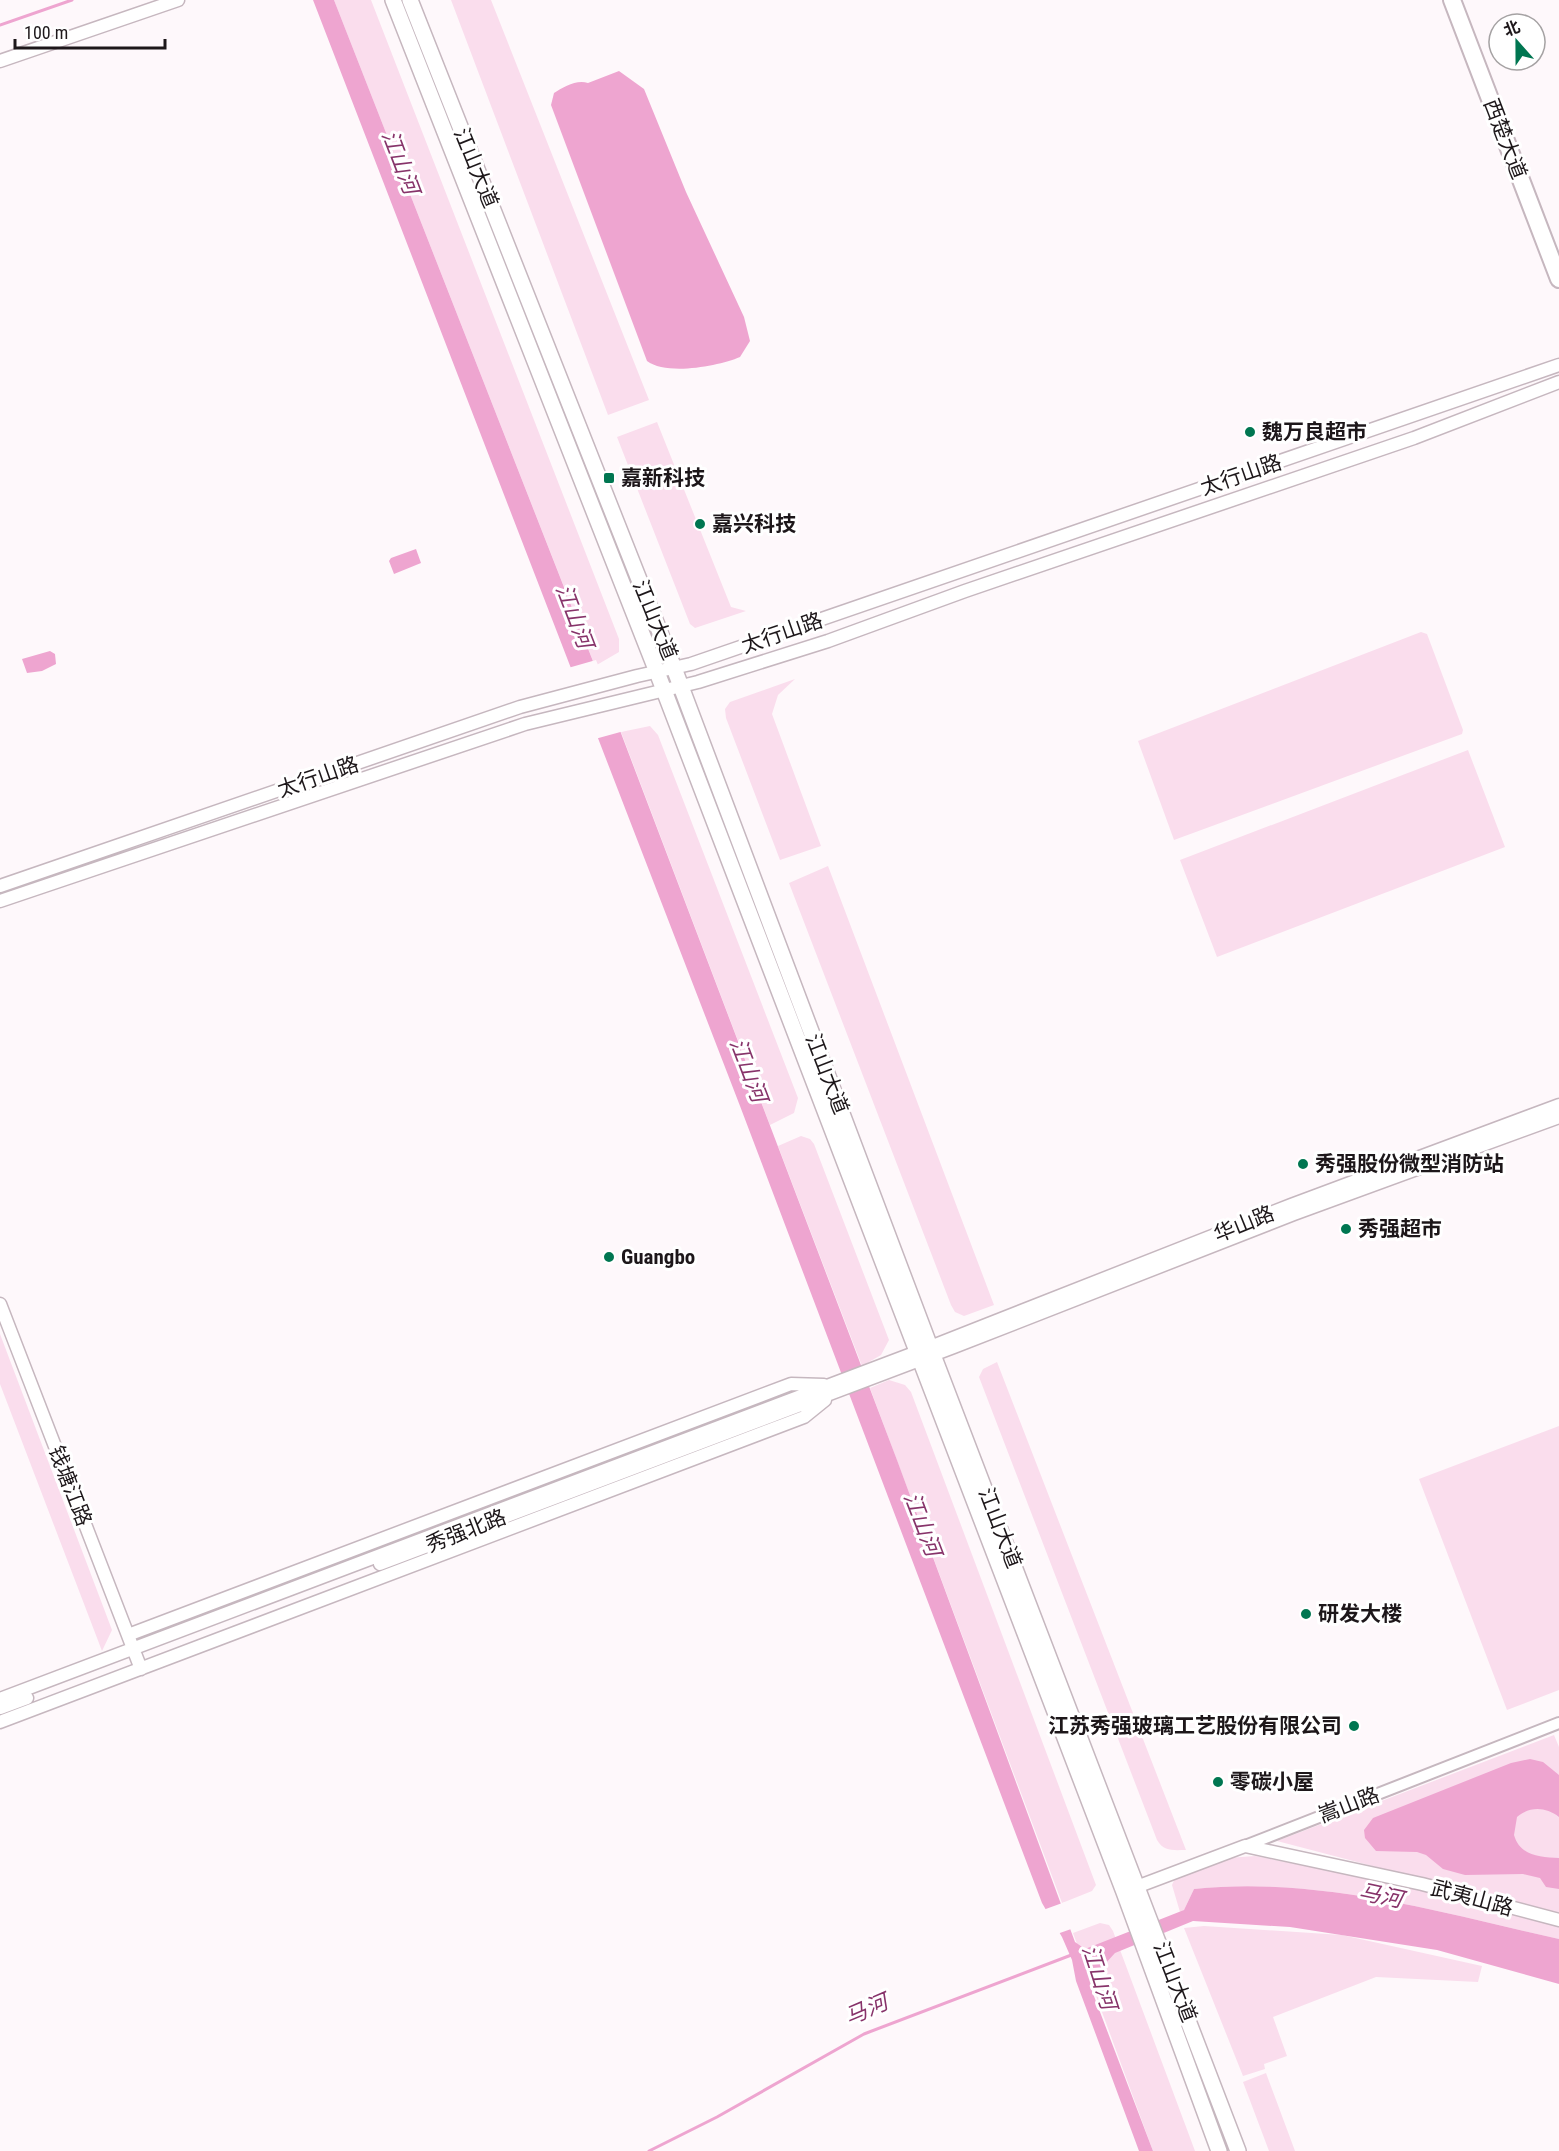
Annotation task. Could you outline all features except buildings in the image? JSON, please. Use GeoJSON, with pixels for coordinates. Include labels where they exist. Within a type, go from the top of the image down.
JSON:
{"type":"FeatureCollection","features":[{"type":"Feature","properties":{"kind":"main road","name":"江山大道"},"geometry":{"type":"LineString","coordinates":[[393,0],[925,1354],[1139,1886],[1238,2151]]}},
{"type":"Feature","properties":{"kind":"main road","name":"江山大道"},"geometry":{"type":"LineString","coordinates":[[410,0],[674,668],[1219,2151]]}},
{"type":"Feature","properties":{"kind":"main road","name":"西楚大道"},"geometry":{"type":"LineString","coordinates":[[1452,0],[1559,279]]}},
{"type":"Feature","properties":{"kind":"street"},"geometry":{"type":"LineString","coordinates":[[0,61],[178,0]]}},
{"type":"Feature","properties":{"kind":"street","name":"太行山路"},"geometry":{"type":"LineString","coordinates":[[0,886],[520,707],[691,664],[1559,365]]}},
{"type":"Feature","properties":{"kind":"street","name":"太行山路"},"geometry":{"type":"LineString","coordinates":[[0,901],[525,724],[681,687],[828,641],[1414,438],[1559,382]]}},
{"type":"Feature","properties":{"kind":"street","name":"华山路"},"geometry":{"type":"LineString","coordinates":[[925,1354],[1291,1205],[1559,1105]]}},
{"type":"Feature","properties":{"kind":"street","name":"华山路"},"geometry":{"type":"LineString","coordinates":[[925,1354],[1294,1214],[1559,1117]]}},
{"type":"Feature","properties":{"kind":"street","name":"钱塘江路"},"geometry":{"type":"LineString","coordinates":[[0,1304],[141,1669]]}},
{"type":"Feature","properties":{"kind":"street","name":"秀强北路"},"geometry":{"type":"LineString","coordinates":[[0,1699],[134,1652],[925,1354]]}},
{"type":"Feature","properties":{"kind":"street"},"geometry":{"type":"LineString","coordinates":[[128,1635],[791,1384],[832,1389]]}},
{"type":"Feature","properties":{"kind":"street"},"geometry":{"type":"LineString","coordinates":[[0,1722],[804,1417],[832,1389]]}},
{"type":"Feature","properties":{"kind":"street","name":"秀强北路"},"geometry":{"type":"LineString","coordinates":[[0,1708],[134,1652]]}},
{"type":"Feature","properties":{"kind":"street","name":"嵩山路"},"geometry":{"type":"LineString","coordinates":[[1139,1886],[1559,1723]]}},
{"type":"Feature","properties":{"kind":"street","name":"武夷山路"},"geometry":{"type":"LineString","coordinates":[[1245,1846],[1422,1884],[1559,1920]]}},
{"type":"Feature","properties":{"kind":"shaded area"},"geometry":{"type":"Polygon","coordinates":[[[334,0],[371,0],[619,639],[619,652],[595,666],[334,0]]]}},
{"type":"Feature","properties":{"kind":"shaded area"},"geometry":{"type":"Polygon","coordinates":[[[451,0],[491,0],[649,400],[608,415],[451,0]]]}},
{"type":"Feature","properties":{"kind":"shaded area"},"geometry":{"type":"Polygon","coordinates":[[[657,422],[731,607],[746,611],[695,628],[690,624],[617,437],[657,422]]]}},
{"type":"Feature","properties":{"kind":"shaded area"},"geometry":{"type":"Polygon","coordinates":[[[1421,632],[1427,634],[1463,730],[1462,734],[1174,840],[1138,741],[1421,632]]]}},
{"type":"Feature","properties":{"kind":"shaded area"},"geometry":{"type":"Polygon","coordinates":[[[795,679],[778,695],[772,714],[821,846],[780,860],[726,718],[725,709],[730,702],[795,679]]]}},
{"type":"Feature","properties":{"kind":"shaded area"},"geometry":{"type":"Polygon","coordinates":[[[650,726],[658,735],[798,1098],[794,1113],[770,1125],[621,732],[650,726]]]}},
{"type":"Feature","properties":{"kind":"shaded area"},"geometry":{"type":"Polygon","coordinates":[[[1468,750],[1505,847],[1217,957],[1180,860],[1468,750]]]}},
{"type":"Feature","properties":{"kind":"shaded area"},"geometry":{"type":"Polygon","coordinates":[[[828,866],[994,1305],[964,1316],[955,1312],[951,1305],[789,883],[828,866]]]}},
{"type":"Feature","properties":{"kind":"shaded area"},"geometry":{"type":"Polygon","coordinates":[[[801,1136],[810,1139],[814,1144],[889,1340],[881,1355],[862,1366],[778,1146],[801,1136]]]}},
{"type":"Feature","properties":{"kind":"shaded area"},"geometry":{"type":"Polygon","coordinates":[[[0,1334],[112,1630],[102,1651],[0,1384],[0,1334]]]}},
{"type":"Feature","properties":{"kind":"shaded area"},"geometry":{"type":"Polygon","coordinates":[[[997,1362],[1186,1850],[1163,1847],[1157,1840],[979,1377],[983,1369],[997,1362]]]}},
{"type":"Feature","properties":{"kind":"shaded area"},"geometry":{"type":"Polygon","coordinates":[[[889,1380],[905,1385],[911,1392],[1096,1885],[1092,1891],[1062,1903],[870,1388],[889,1380]]]}},
{"type":"Feature","properties":{"kind":"shaded area"},"geometry":{"type":"Polygon","coordinates":[[[1559,1426],[1559,1690],[1507,1710],[1419,1479],[1559,1426]]]}},
{"type":"Feature","properties":{"kind":"shaded area"},"geometry":{"type":"Polygon","coordinates":[[[1554,1735],[1559,1747],[1559,1915],[1277,1841],[1554,1735]]]}},
{"type":"Feature","properties":{"kind":"shaded area"},"geometry":{"type":"Polygon","coordinates":[[[1255,1856],[1454,1895],[1559,1925],[1559,1939],[1378,1899],[1286,1888],[1240,1886],[1194,1889],[1184,1910],[1180,1912],[1172,1885],[1175,1878],[1228,1858],[1255,1856]]]}},
{"type":"Feature","properties":{"kind":"shaded area"},"geometry":{"type":"Polygon","coordinates":[[[1100,1923],[1109,1925],[1113,1931],[1195,2151],[1153,2151],[1073,1933],[1100,1923]]]}},
{"type":"Feature","properties":{"kind":"shaded area"},"geometry":{"type":"Polygon","coordinates":[[[1204,1926],[1342,1935],[1482,1966],[1478,1982],[1376,1977],[1273,2017],[1287,2056],[1264,2064],[1265,2069],[1243,2076],[1184,1928],[1204,1926]]]}},
{"type":"Feature","properties":{"kind":"shaded area"},"geometry":{"type":"Polygon","coordinates":[[[1266,2073],[1295,2151],[1269,2151],[1243,2082],[1266,2073]]]}},
{"type":"Feature","properties":{"kind":"water","name":"江山河"},"geometry":{"type":"Polygon","coordinates":[[[313,0],[334,0],[616,720],[897,1460],[1075,1942],[1085,1949],[1184,1910],[1194,1889],[1240,1886],[1286,1888],[1378,1899],[1559,1939],[1559,1984],[1437,1950],[1290,1927],[1193,1921],[1115,1953],[1095,1975],[1092,1991],[1153,2151],[1139,2151],[1076,1981],[1072,1960],[1062,1937],[1042,1903],[740,1106],[313,0]]]}},
{"type":"Feature","properties":{"kind":"water"},"geometry":{"type":"Polygon","coordinates":[[[619,71],[644,89],[686,192],[744,317],[750,341],[740,357],[719,364],[680,369],[656,366],[647,361],[551,105],[554,93],[566,86],[579,82],[588,83],[619,71]]]}},
{"type":"Feature","properties":{"kind":"water"},"geometry":{"type":"Polygon","coordinates":[[[416,549],[421,563],[394,574],[389,561],[391,558],[416,549]]]}},
{"type":"Feature","properties":{"kind":"water"},"geometry":{"type":"Polygon","coordinates":[[[50,651],[55,654],[56,664],[42,671],[27,673],[22,659],[50,651]]]}},
{"type":"Feature","properties":{"kind":"water"},"geometry":{"type":"Polygon","coordinates":[[[1530,1759],[1543,1762],[1559,1775],[1559,1817],[1549,1811],[1538,1809],[1522,1813],[1517,1817],[1514,1835],[1526,1851],[1538,1856],[1559,1858],[1559,1889],[1546,1887],[1540,1878],[1523,1874],[1465,1875],[1443,1869],[1426,1855],[1417,1852],[1376,1851],[1365,1838],[1364,1830],[1373,1818],[1511,1763],[1530,1759]]]}},
{"type":"Feature","properties":{"kind":"pier"},"geometry":{"type":"Polygon","coordinates":[[[596,660],[624,731],[595,739],[568,668],[596,660]]]}},
{"type":"Feature","properties":{"kind":"pier"},"geometry":{"type":"Polygon","coordinates":[[[1065,1902],[1074,1928],[1057,1934],[1043,1910],[1065,1902]]]}},
{"type":"Feature","properties":{"kind":"waterway"},"geometry":{"type":"LineString","coordinates":[[0,25],[72,0]]}},
{"type":"Feature","properties":{"kind":"waterway","name":"马河"},"geometry":{"type":"LineString","coordinates":[[649,2151],[717,2117],[864,2034],[1074,1954]]}},
{"type":"Feature","properties":{"kind":"place","name":"魏万良超市"},"geometry":{"type":"Point","coordinates":[1250,432]}},
{"type":"Feature","properties":{"kind":"place","name":"嘉新科技"},"geometry":{"type":"Point","coordinates":[609,478]}},
{"type":"Feature","properties":{"kind":"place","name":"嘉兴科技"},"geometry":{"type":"Point","coordinates":[700,524]}},
{"type":"Feature","properties":{"kind":"place","name":"秀强股份微型消防站"},"geometry":{"type":"Point","coordinates":[1303,1164]}},
{"type":"Feature","properties":{"kind":"place","name":"秀强超市"},"geometry":{"type":"Point","coordinates":[1346,1229]}},
{"type":"Feature","properties":{"kind":"place","name":"Guangbo"},"geometry":{"type":"Point","coordinates":[609,1257]}},
{"type":"Feature","properties":{"kind":"place","name":"研发大楼"},"geometry":{"type":"Point","coordinates":[1306,1614]}},
{"type":"Feature","properties":{"kind":"place","name":"江苏秀强玻璃工艺股份有限公司"},"geometry":{"type":"Point","coordinates":[1354,1726]}},
{"type":"Feature","properties":{"kind":"place","name":"零碳小屋"},"geometry":{"type":"Point","coordinates":[1218,1782]}}]}
